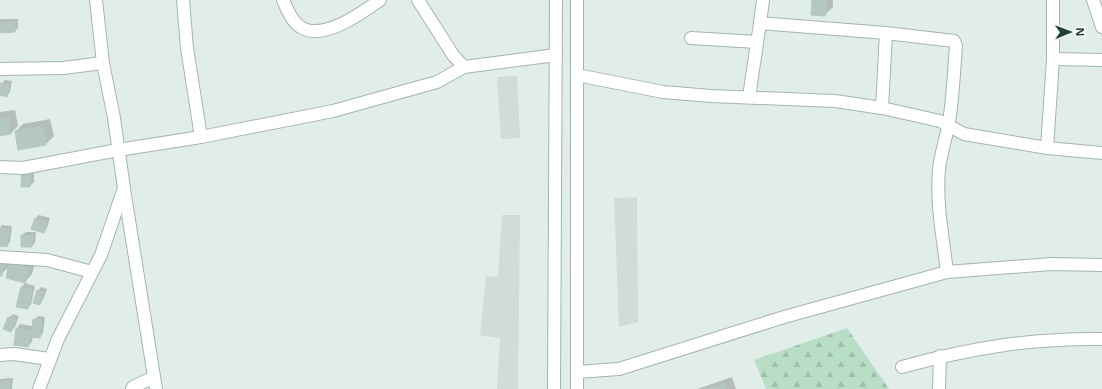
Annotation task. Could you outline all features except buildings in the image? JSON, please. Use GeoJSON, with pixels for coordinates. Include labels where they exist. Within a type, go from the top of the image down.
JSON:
{"type":"FeatureCollection","features":[{"type":"Feature","properties":{"kind":"street"},"geometry":{"type":"LineString","coordinates":[[96,0],[103,63],[114,118],[156,389]]}},
{"type":"Feature","properties":{"kind":"street"},"geometry":{"type":"LineString","coordinates":[[183,0],[187,48],[201,137]]}},
{"type":"Feature","properties":{"kind":"street"},"geometry":{"type":"LineString","coordinates":[[283,0],[291,17],[299,26],[318,31],[330,29],[360,14],[380,0]]}},
{"type":"Feature","properties":{"kind":"street"},"geometry":{"type":"LineString","coordinates":[[418,0],[453,55],[464,67]]}},
{"type":"Feature","properties":{"kind":"street"},"geometry":{"type":"LineString","coordinates":[[554,389],[556,0]]}},
{"type":"Feature","properties":{"kind":"street"},"geometry":{"type":"LineString","coordinates":[[576,389],[577,0]]}},
{"type":"Feature","properties":{"kind":"street"},"geometry":{"type":"LineString","coordinates":[[749,98],[762,0]]}},
{"type":"Feature","properties":{"kind":"street"},"geometry":{"type":"LineString","coordinates":[[1047,148],[1053,59],[1053,0]]}},
{"type":"Feature","properties":{"kind":"street"},"geometry":{"type":"LineString","coordinates":[[1093,0],[1102,27]]}},
{"type":"Feature","properties":{"kind":"street"},"geometry":{"type":"LineString","coordinates":[[760,23],[886,33],[954,41],[956,46],[954,82],[949,124],[943,143],[940,163],[938,200],[947,272]]}},
{"type":"Feature","properties":{"kind":"street"},"geometry":{"type":"LineString","coordinates":[[882,108],[886,33]]}},
{"type":"Feature","properties":{"kind":"street"},"geometry":{"type":"LineString","coordinates":[[691,38],[757,42]]}},
{"type":"Feature","properties":{"kind":"street"},"geometry":{"type":"LineString","coordinates":[[0,167],[23,168],[118,150],[201,137],[348,108],[437,82],[464,67],[556,56]]}},
{"type":"Feature","properties":{"kind":"street"},"geometry":{"type":"LineString","coordinates":[[1053,59],[1102,60]]}},
{"type":"Feature","properties":{"kind":"street"},"geometry":{"type":"LineString","coordinates":[[0,69],[63,68],[103,63]]}},
{"type":"Feature","properties":{"kind":"street"},"geometry":{"type":"LineString","coordinates":[[577,74],[663,92],[749,98],[835,101],[882,108],[940,121],[949,124],[964,134],[1047,148],[1102,153]]}},
{"type":"Feature","properties":{"kind":"street"},"geometry":{"type":"LineString","coordinates":[[39,389],[49,359],[108,237],[124,188]]}},
{"type":"Feature","properties":{"kind":"street"},"geometry":{"type":"LineString","coordinates":[[0,257],[47,260],[92,272]]}},
{"type":"Feature","properties":{"kind":"street"},"geometry":{"type":"LineString","coordinates":[[577,372],[619,369],[646,362],[769,322],[947,272],[1052,264],[1102,265]]}},
{"type":"Feature","properties":{"kind":"street"},"geometry":{"type":"LineString","coordinates":[[902,367],[940,356],[1016,342],[1055,339],[1102,339]]}},
{"type":"Feature","properties":{"kind":"street"},"geometry":{"type":"LineString","coordinates":[[0,355],[14,354],[49,359]]}},
{"type":"Feature","properties":{"kind":"street"},"geometry":{"type":"LineString","coordinates":[[940,356],[940,389]]}},
{"type":"Feature","properties":{"kind":"street"},"geometry":{"type":"LineString","coordinates":[[132,389],[133,387],[154,377]]}},
{"type":"Feature","properties":{"kind":"shaded area"},"geometry":{"type":"Polygon","coordinates":[[[517,76],[520,138],[501,139],[497,77],[517,76]]]}},
{"type":"Feature","properties":{"kind":"shaded area"},"geometry":{"type":"Polygon","coordinates":[[[637,197],[638,322],[619,327],[614,198],[637,197]]]}},
{"type":"Feature","properties":{"kind":"shaded area"},"geometry":{"type":"Polygon","coordinates":[[[502,215],[520,215],[518,389],[497,389],[500,338],[480,335],[486,276],[498,277],[502,215]]]}},
{"type":"Feature","properties":{"kind":"green space"},"geometry":{"type":"Polygon","coordinates":[[[847,328],[889,389],[766,389],[754,360],[847,328]]]}}]}
